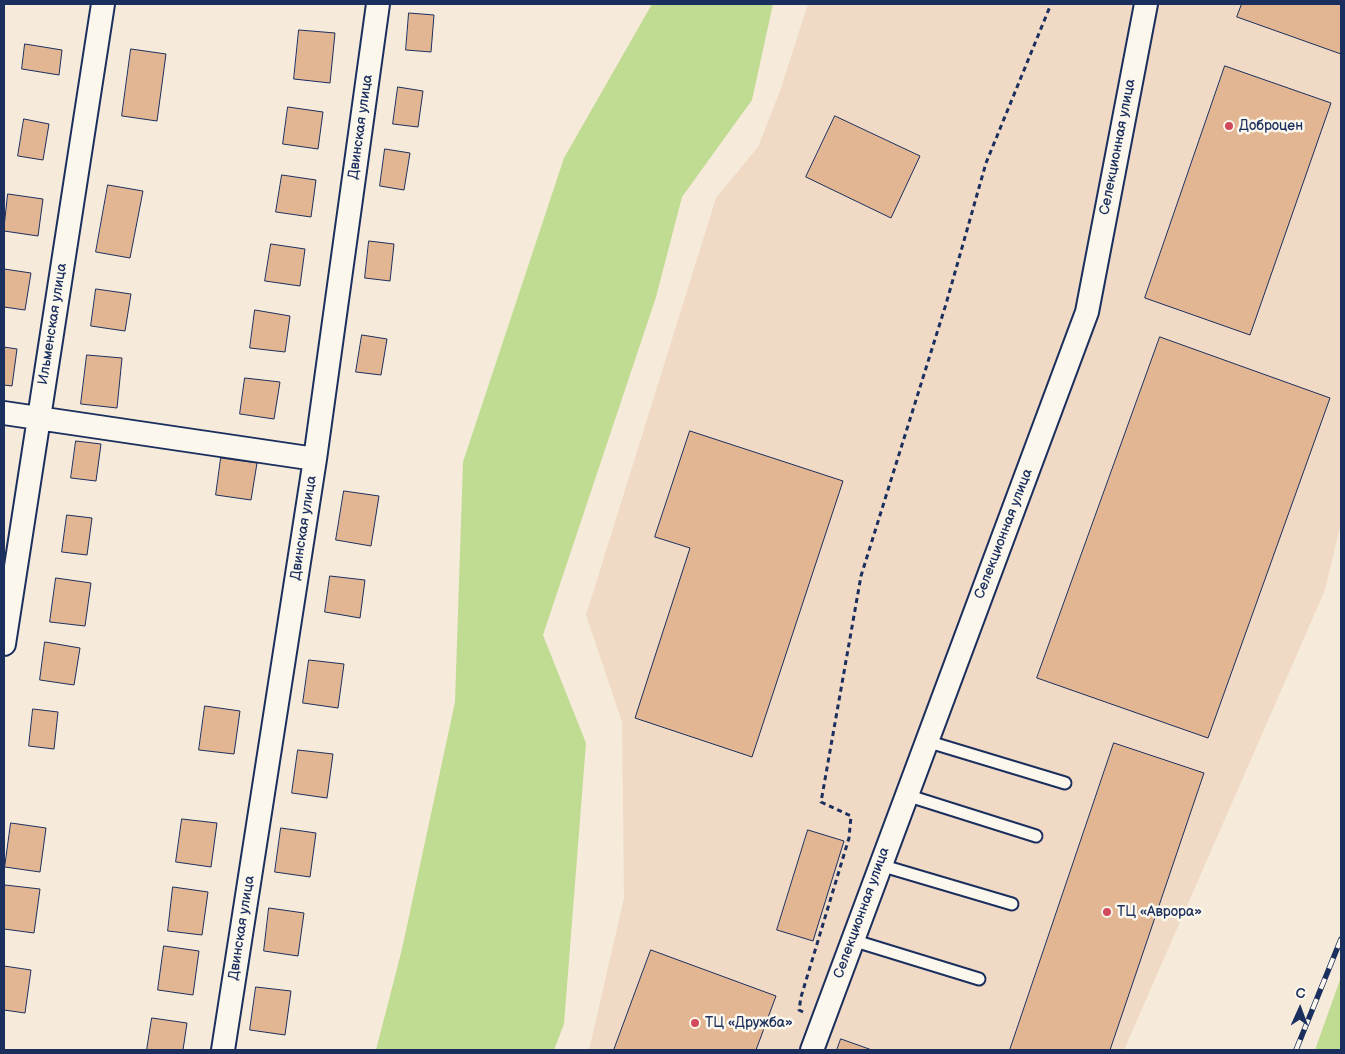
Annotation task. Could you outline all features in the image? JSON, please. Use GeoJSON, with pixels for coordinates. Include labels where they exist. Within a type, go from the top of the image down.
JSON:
{"type":"FeatureCollection","features":[{"type":"Feature","properties":{"kind":"street","name":"Ильменская улица"},"geometry":{"type":"LineString","coordinates":[[4,644],[103,4]]}},
{"type":"Feature","properties":{"kind":"street","name":"Двинская улица"},"geometry":{"type":"LineString","coordinates":[[223,1050],[315,459],[378,4]]}},
{"type":"Feature","properties":{"kind":"street","name":"Селекционная улица"},"geometry":{"type":"LineString","coordinates":[[812,1050],[1087,312],[1146,4]]}},
{"type":"Feature","properties":{"kind":"street"},"geometry":{"type":"LineString","coordinates":[[4,413],[315,459]]}},
{"type":"Feature","properties":{"kind":"lane"},"geometry":{"type":"LineString","coordinates":[[926,741],[1065,783]]}},
{"type":"Feature","properties":{"kind":"lane"},"geometry":{"type":"LineString","coordinates":[[906,795],[1036,836]]}},
{"type":"Feature","properties":{"kind":"lane"},"geometry":{"type":"LineString","coordinates":[[880,865],[1012,904]]}},
{"type":"Feature","properties":{"kind":"lane"},"geometry":{"type":"LineString","coordinates":[[852,940],[979,979]]}},
{"type":"Feature","properties":{"kind":"path"},"geometry":{"type":"LineString","coordinates":[[806,1014],[799,1010],[801,997],[849,838],[851,816],[821,802],[862,576],[946,304],[986,163],[1051,4]]}},
{"type":"Feature","properties":{"kind":"shaded area"},"geometry":{"type":"Polygon","coordinates":[[[808,4],[1341,4],[1341,523],[1325,590],[1124,1050],[589,1050],[624,898],[622,722],[586,615],[716,198],[758,147],[780,91],[808,4]]]}},
{"type":"Feature","properties":{"kind":"green space"},"geometry":{"type":"Polygon","coordinates":[[[652,4],[773,4],[752,100],[682,197],[656,297],[543,635],[586,743],[564,1024],[554,1050],[376,1050],[402,949],[455,702],[463,462],[564,158],[652,4]]]}},
{"type":"Feature","properties":{"kind":"green space"},"geometry":{"type":"Polygon","coordinates":[[[1341,977],[1341,1050],[1315,1050],[1341,977]]]}},
{"type":"Feature","properties":{"kind":"building"},"geometry":{"type":"Polygon","coordinates":[[[1242,4],[1341,4],[1341,54],[1237,17],[1242,4]]]}},
{"type":"Feature","properties":{"kind":"building"},"geometry":{"type":"Polygon","coordinates":[[[409,13],[434,15],[431,52],[406,50],[409,13]]]}},
{"type":"Feature","properties":{"kind":"building"},"geometry":{"type":"Polygon","coordinates":[[[299,30],[335,33],[330,83],[294,79],[299,30]]]}},
{"type":"Feature","properties":{"kind":"building"},"geometry":{"type":"Polygon","coordinates":[[[25,44],[62,50],[59,75],[22,69],[25,44]]]}},
{"type":"Feature","properties":{"kind":"building"},"geometry":{"type":"Polygon","coordinates":[[[131,49],[166,54],[157,121],[122,116],[131,49]]]}},
{"type":"Feature","properties":{"kind":"building"},"geometry":{"type":"Polygon","coordinates":[[[1225,66],[1331,103],[1250,335],[1145,298],[1225,66]]]}},
{"type":"Feature","properties":{"kind":"building"},"geometry":{"type":"Polygon","coordinates":[[[398,87],[423,91],[418,127],[393,124],[398,87]]]}},
{"type":"Feature","properties":{"kind":"building"},"geometry":{"type":"Polygon","coordinates":[[[288,107],[323,112],[318,149],[283,144],[288,107]]]}},
{"type":"Feature","properties":{"kind":"building"},"geometry":{"type":"Polygon","coordinates":[[[835,116],[920,156],[891,218],[806,177],[835,116]]]}},
{"type":"Feature","properties":{"kind":"building"},"geometry":{"type":"Polygon","coordinates":[[[24,119],[49,124],[43,160],[18,156],[24,119]]]}},
{"type":"Feature","properties":{"kind":"building"},"geometry":{"type":"Polygon","coordinates":[[[385,149],[410,153],[404,190],[380,186],[385,149]]]}},
{"type":"Feature","properties":{"kind":"building"},"geometry":{"type":"Polygon","coordinates":[[[282,175],[316,180],[311,217],[276,212],[282,175]]]}},
{"type":"Feature","properties":{"kind":"building"},"geometry":{"type":"Polygon","coordinates":[[[108,185],[143,191],[130,258],[96,252],[108,185]]]}},
{"type":"Feature","properties":{"kind":"building"},"geometry":{"type":"Polygon","coordinates":[[[8,194],[43,199],[38,236],[4,231],[8,194]]]}},
{"type":"Feature","properties":{"kind":"building"},"geometry":{"type":"Polygon","coordinates":[[[369,241],[394,244],[390,281],[365,278],[369,241]]]}},
{"type":"Feature","properties":{"kind":"building"},"geometry":{"type":"Polygon","coordinates":[[[271,244],[305,249],[300,286],[265,281],[271,244]]]}},
{"type":"Feature","properties":{"kind":"building"},"geometry":{"type":"Polygon","coordinates":[[[4,269],[31,273],[25,310],[4,307],[4,269]]]}},
{"type":"Feature","properties":{"kind":"building"},"geometry":{"type":"Polygon","coordinates":[[[96,289],[131,294],[125,331],[91,326],[96,289]]]}},
{"type":"Feature","properties":{"kind":"building"},"geometry":{"type":"Polygon","coordinates":[[[255,310],[290,316],[285,352],[250,348],[255,310]]]}},
{"type":"Feature","properties":{"kind":"building"},"geometry":{"type":"Polygon","coordinates":[[[362,335],[387,339],[381,375],[356,372],[362,335]]]}},
{"type":"Feature","properties":{"kind":"building"},"geometry":{"type":"Polygon","coordinates":[[[1160,337],[1330,398],[1208,738],[1037,678],[1160,337]]]}},
{"type":"Feature","properties":{"kind":"building"},"geometry":{"type":"Polygon","coordinates":[[[4,347],[17,349],[12,386],[4,385],[4,347]]]}},
{"type":"Feature","properties":{"kind":"building"},"geometry":{"type":"Polygon","coordinates":[[[87,355],[122,358],[117,408],[81,404],[87,355]]]}},
{"type":"Feature","properties":{"kind":"building"},"geometry":{"type":"Polygon","coordinates":[[[245,378],[280,382],[274,419],[240,414],[245,378]]]}},
{"type":"Feature","properties":{"kind":"building"},"geometry":{"type":"Polygon","coordinates":[[[690,431],[843,481],[752,757],[635,718],[690,548],[655,537],[690,431]]]}},
{"type":"Feature","properties":{"kind":"building"},"geometry":{"type":"Polygon","coordinates":[[[76,441],[101,444],[96,481],[71,478],[76,441]]]}},
{"type":"Feature","properties":{"kind":"building"},"geometry":{"type":"Polygon","coordinates":[[[221,458],[257,463],[251,500],[216,495],[221,458]]]}},
{"type":"Feature","properties":{"kind":"building"},"geometry":{"type":"Polygon","coordinates":[[[344,491],[379,496],[371,546],[336,540],[344,491]]]}},
{"type":"Feature","properties":{"kind":"building"},"geometry":{"type":"Polygon","coordinates":[[[67,515],[92,518],[87,555],[62,552],[67,515]]]}},
{"type":"Feature","properties":{"kind":"building"},"geometry":{"type":"Polygon","coordinates":[[[330,576],[365,580],[360,618],[325,612],[330,576]]]}},
{"type":"Feature","properties":{"kind":"building"},"geometry":{"type":"Polygon","coordinates":[[[56,578],[91,583],[85,626],[50,622],[56,578]]]}},
{"type":"Feature","properties":{"kind":"building"},"geometry":{"type":"Polygon","coordinates":[[[45,642],[80,648],[74,685],[40,680],[45,642]]]}},
{"type":"Feature","properties":{"kind":"building"},"geometry":{"type":"Polygon","coordinates":[[[309,660],[344,664],[338,708],[303,703],[309,660]]]}},
{"type":"Feature","properties":{"kind":"building"},"geometry":{"type":"Polygon","coordinates":[[[205,706],[240,711],[234,754],[199,750],[205,706]]]}},
{"type":"Feature","properties":{"kind":"building"},"geometry":{"type":"Polygon","coordinates":[[[33,709],[58,712],[54,749],[29,746],[33,709]]]}},
{"type":"Feature","properties":{"kind":"building","name":"ТЦ «Аврора»"},"geometry":{"type":"Polygon","coordinates":[[[1114,743],[1204,773],[1110,1050],[1010,1050],[1114,743]]]}},
{"type":"Feature","properties":{"kind":"building"},"geometry":{"type":"Polygon","coordinates":[[[298,750],[333,754],[327,798],[292,793],[298,750]]]}},
{"type":"Feature","properties":{"kind":"building"},"geometry":{"type":"Polygon","coordinates":[[[182,819],[217,823],[211,867],[176,862],[182,819]]]}},
{"type":"Feature","properties":{"kind":"building"},"geometry":{"type":"Polygon","coordinates":[[[11,823],[46,828],[40,872],[5,867],[11,823]]]}},
{"type":"Feature","properties":{"kind":"building"},"geometry":{"type":"Polygon","coordinates":[[[281,828],[316,833],[310,877],[275,872],[281,828]]]}},
{"type":"Feature","properties":{"kind":"building"},"geometry":{"type":"Polygon","coordinates":[[[808,830],[844,841],[813,941],[777,930],[808,830]]]}},
{"type":"Feature","properties":{"kind":"building"},"geometry":{"type":"Polygon","coordinates":[[[5,885],[40,889],[34,933],[4,929],[5,885]]]}},
{"type":"Feature","properties":{"kind":"building"},"geometry":{"type":"Polygon","coordinates":[[[173,887],[208,892],[202,935],[168,931],[173,887]]]}},
{"type":"Feature","properties":{"kind":"building"},"geometry":{"type":"Polygon","coordinates":[[[269,908],[304,913],[298,956],[264,951],[269,908]]]}},
{"type":"Feature","properties":{"kind":"building"},"geometry":{"type":"Polygon","coordinates":[[[164,946],[199,951],[193,995],[158,990],[164,946]]]}},
{"type":"Feature","properties":{"kind":"building","name":"ТЦ «Дружба»"},"geometry":{"type":"Polygon","coordinates":[[[651,950],[776,996],[756,1050],[614,1050],[651,950]]]}},
{"type":"Feature","properties":{"kind":"building"},"geometry":{"type":"Polygon","coordinates":[[[4,966],[31,970],[25,1013],[4,1010],[4,966]]]}},
{"type":"Feature","properties":{"kind":"building"},"geometry":{"type":"Polygon","coordinates":[[[256,987],[291,991],[285,1035],[250,1030],[256,987]]]}},
{"type":"Feature","properties":{"kind":"building"},"geometry":{"type":"Polygon","coordinates":[[[152,1018],[187,1023],[183,1050],[147,1050],[152,1018]]]}},
{"type":"Feature","properties":{"kind":"building"},"geometry":{"type":"Polygon","coordinates":[[[841,1039],[872,1050],[837,1050],[841,1039]]]}},
{"type":"Feature","properties":{"kind":"railway"},"geometry":{"type":"LineString","coordinates":[[1296,1050],[1341,939]]}},
{"type":"Feature","properties":{"kind":"place","name":"Доброцен"},"geometry":{"type":"Point","coordinates":[1229,126]}},
{"type":"Feature","properties":{"kind":"place","name":"ТЦ «Аврора»"},"geometry":{"type":"Point","coordinates":[1107,912]}},
{"type":"Feature","properties":{"kind":"place","name":"ТЦ «Дружба»"},"geometry":{"type":"Point","coordinates":[695,1023]}}]}
